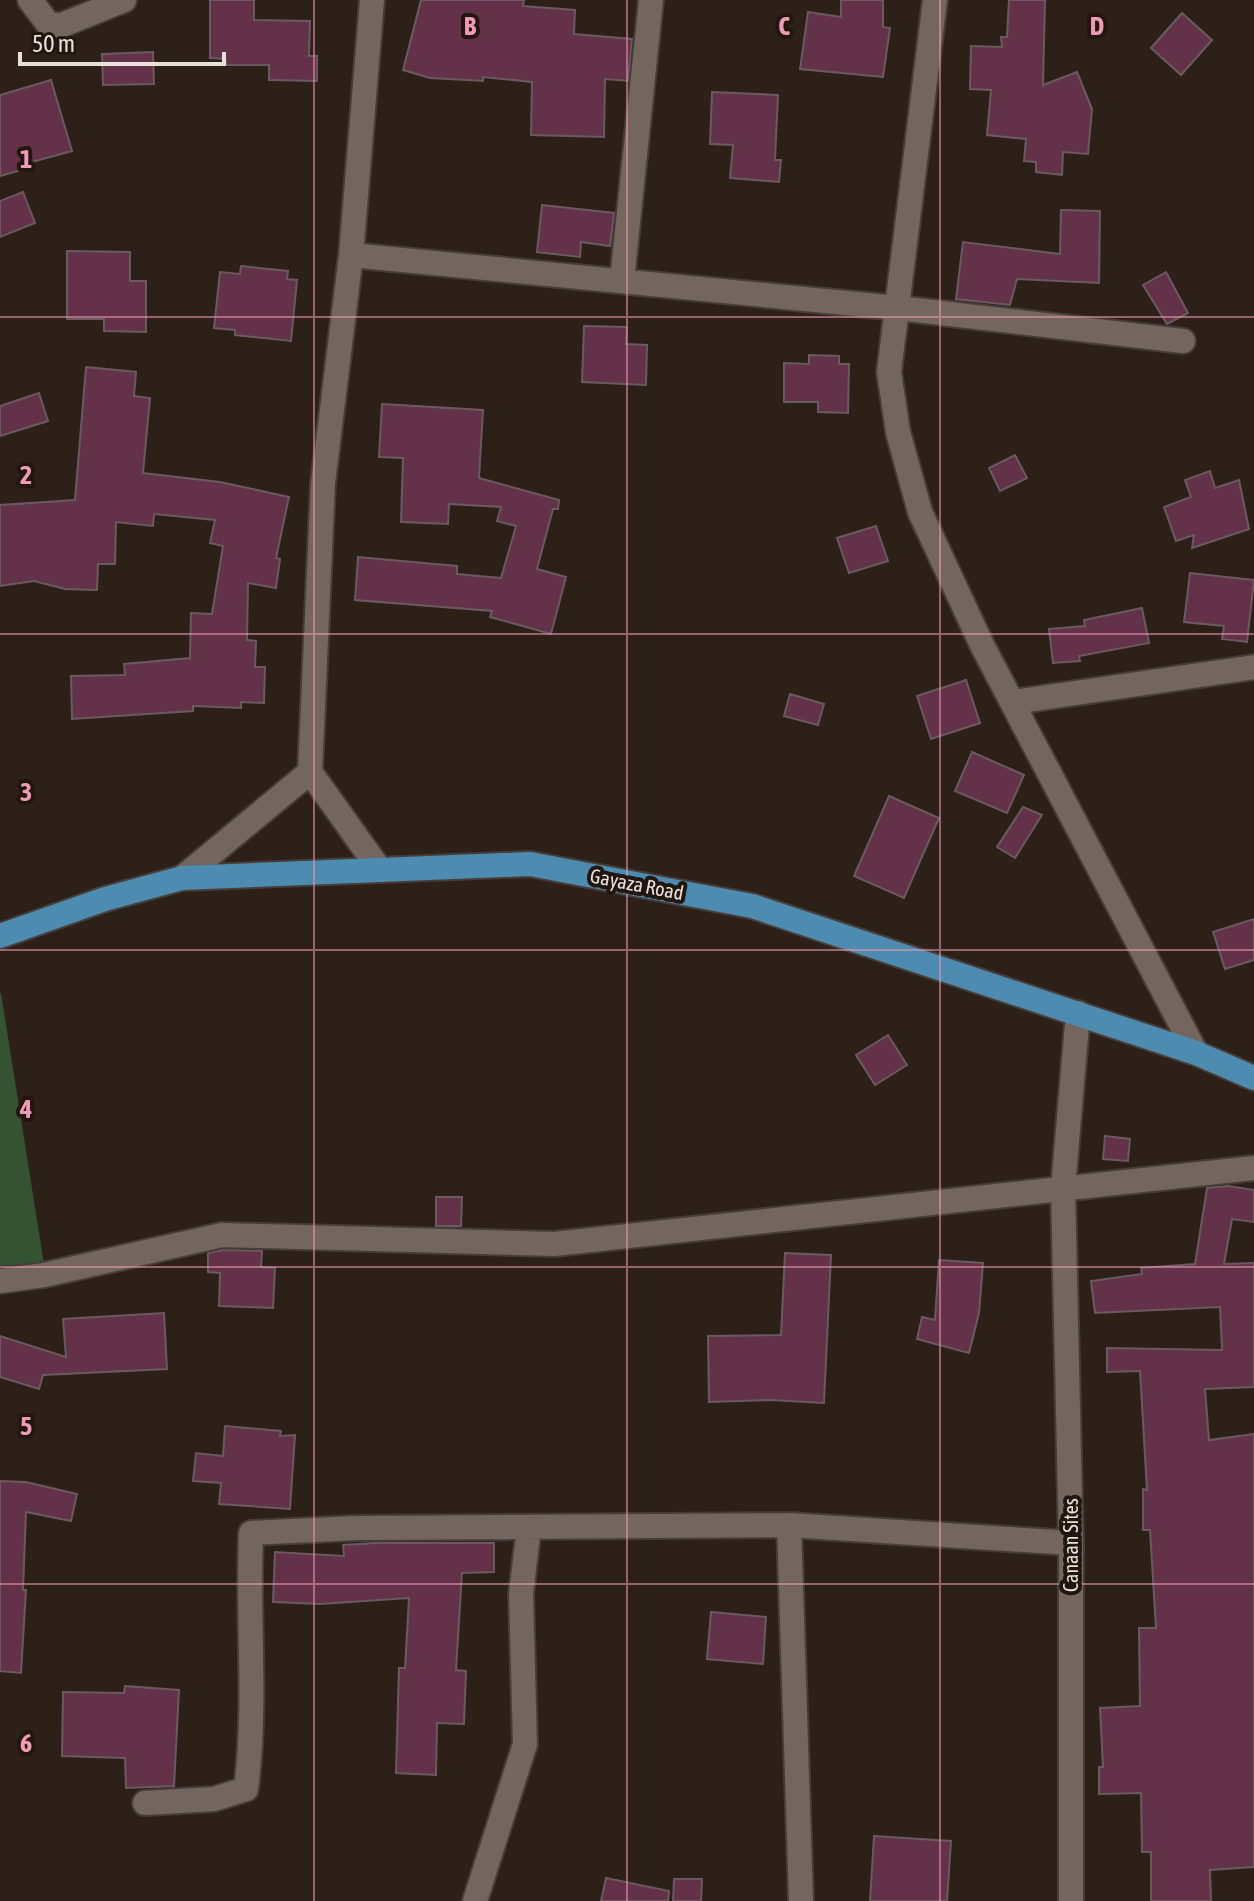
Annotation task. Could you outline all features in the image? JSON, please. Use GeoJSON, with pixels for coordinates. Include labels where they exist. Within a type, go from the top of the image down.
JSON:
{"type":"FeatureCollection","features":[{"type":"Feature","properties":{"kind":"main road","name":"Gayaza Road"},"geometry":{"type":"LineString","coordinates":[[0,936],[105,899],[182,878],[530,864],[752,906],[1196,1053],[1254,1078]]}},
{"type":"Feature","properties":{"kind":"street"},"geometry":{"type":"LineString","coordinates":[[30,0],[49,25],[62,25],[124,0]]}},
{"type":"Feature","properties":{"kind":"street"},"geometry":{"type":"LineString","coordinates":[[372,0],[351,255],[323,483],[310,772],[380,870]]}},
{"type":"Feature","properties":{"kind":"street"},"geometry":{"type":"LineString","coordinates":[[622,280],[651,0]]}},
{"type":"Feature","properties":{"kind":"street"},"geometry":{"type":"LineString","coordinates":[[935,0],[889,372],[898,432],[920,512],[982,645],[1196,1053]]}},
{"type":"Feature","properties":{"kind":"street"},"geometry":{"type":"LineString","coordinates":[[351,255],[898,308],[1183,341]]}},
{"type":"Feature","properties":{"kind":"street"},"geometry":{"type":"LineString","coordinates":[[1014,702],[1254,667]]}},
{"type":"Feature","properties":{"kind":"street"},"geometry":{"type":"LineString","coordinates":[[182,878],[310,772]]}},
{"type":"Feature","properties":{"kind":"street","name":"Canaan Sites"},"geometry":{"type":"LineString","coordinates":[[1071,1901],[1071,1543],[1063,1188],[1078,1013]]}},
{"type":"Feature","properties":{"kind":"street"},"geometry":{"type":"LineString","coordinates":[[0,1281],[44,1275],[222,1235],[554,1244],[1254,1168]]}},
{"type":"Feature","properties":{"kind":"street"},"geometry":{"type":"LineString","coordinates":[[789,1525],[801,1901]]}},
{"type":"Feature","properties":{"kind":"street"},"geometry":{"type":"LineString","coordinates":[[145,1803],[214,1799],[246,1789],[251,1751],[248,1594],[251,1533],[357,1528],[789,1525],[1071,1543]]}},
{"type":"Feature","properties":{"kind":"street"},"geometry":{"type":"LineString","coordinates":[[475,1901],[525,1744],[521,1594],[529,1527]]}},
{"type":"Feature","properties":{"kind":"green space"},"geometry":{"type":"Polygon","coordinates":[[[1,993],[44,1264],[0,1266],[1,993]]]}},
{"type":"Feature","properties":{"kind":"building"},"geometry":{"type":"Polygon","coordinates":[[[210,0],[254,0],[254,20],[310,21],[309,56],[317,56],[317,81],[269,80],[269,65],[226,65],[226,59],[210,58],[210,0]]]}},
{"type":"Feature","properties":{"kind":"building"},"geometry":{"type":"Polygon","coordinates":[[[421,0],[524,0],[523,6],[575,10],[574,34],[632,39],[628,81],[605,79],[604,137],[531,135],[532,82],[483,77],[483,81],[430,78],[403,70],[421,0]]]}},
{"type":"Feature","properties":{"kind":"building"},"geometry":{"type":"Polygon","coordinates":[[[841,0],[883,0],[883,27],[890,28],[883,77],[800,69],[808,12],[841,17],[841,0]]]}},
{"type":"Feature","properties":{"kind":"building"},"geometry":{"type":"Polygon","coordinates":[[[1009,0],[1045,0],[1043,85],[1077,72],[1092,109],[1088,154],[1063,152],[1062,175],[1036,172],[1036,162],[1024,161],[1026,139],[987,135],[991,90],[970,89],[971,46],[1002,47],[1001,37],[1007,37],[1009,0]]]}},
{"type":"Feature","properties":{"kind":"building"},"geometry":{"type":"Polygon","coordinates":[[[1182,13],[1212,40],[1181,75],[1151,48],[1182,13]]]}},
{"type":"Feature","properties":{"kind":"building"},"geometry":{"type":"Polygon","coordinates":[[[153,52],[154,84],[103,85],[102,54],[153,52]]]}},
{"type":"Feature","properties":{"kind":"building"},"geometry":{"type":"Polygon","coordinates":[[[51,80],[72,151],[32,162],[33,167],[0,176],[0,95],[51,80]]]}},
{"type":"Feature","properties":{"kind":"building"},"geometry":{"type":"Polygon","coordinates":[[[712,92],[778,95],[775,160],[781,160],[779,182],[730,178],[733,145],[710,144],[712,92]]]}},
{"type":"Feature","properties":{"kind":"building"},"geometry":{"type":"Polygon","coordinates":[[[23,192],[35,223],[0,237],[0,201],[23,192]]]}},
{"type":"Feature","properties":{"kind":"building"},"geometry":{"type":"Polygon","coordinates":[[[542,205],[614,213],[610,246],[581,242],[580,257],[537,252],[542,205]]]}},
{"type":"Feature","properties":{"kind":"building"},"geometry":{"type":"Polygon","coordinates":[[[1061,210],[1100,211],[1099,283],[1017,279],[1010,305],[956,299],[963,242],[1060,254],[1061,210]]]}},
{"type":"Feature","properties":{"kind":"building"},"geometry":{"type":"Polygon","coordinates":[[[67,251],[130,252],[130,281],[146,281],[146,332],[104,331],[104,319],[67,319],[67,251]]]}},
{"type":"Feature","properties":{"kind":"building"},"geometry":{"type":"Polygon","coordinates":[[[241,266],[288,271],[287,279],[297,280],[291,341],[235,335],[235,330],[214,328],[220,272],[240,274],[241,266]]]}},
{"type":"Feature","properties":{"kind":"building"},"geometry":{"type":"Polygon","coordinates":[[[1166,272],[1188,313],[1167,324],[1143,285],[1166,272]]]}},
{"type":"Feature","properties":{"kind":"building"},"geometry":{"type":"Polygon","coordinates":[[[584,326],[627,327],[626,344],[647,345],[646,385],[582,382],[584,326]]]}},
{"type":"Feature","properties":{"kind":"building"},"geometry":{"type":"Polygon","coordinates":[[[809,355],[839,356],[839,364],[849,364],[848,413],[818,412],[818,402],[784,402],[784,363],[809,364],[809,355]]]}},
{"type":"Feature","properties":{"kind":"building"},"geometry":{"type":"Polygon","coordinates":[[[86,367],[136,372],[134,396],[150,398],[143,473],[220,482],[289,497],[276,558],[280,559],[276,588],[248,583],[247,640],[256,641],[255,667],[265,667],[264,703],[241,702],[241,708],[193,706],[193,711],[72,719],[71,676],[125,675],[124,664],[190,658],[191,613],[212,614],[223,546],[210,543],[215,520],[154,514],[153,526],[116,522],[115,564],[98,564],[97,590],[65,589],[34,581],[0,586],[0,505],[75,500],[86,367]]]}},
{"type":"Feature","properties":{"kind":"building"},"geometry":{"type":"Polygon","coordinates":[[[39,393],[48,421],[0,436],[0,406],[39,393]]]}},
{"type":"Feature","properties":{"kind":"building"},"geometry":{"type":"Polygon","coordinates":[[[382,404],[483,410],[479,478],[559,500],[558,509],[553,509],[537,569],[566,577],[551,634],[490,617],[492,611],[355,600],[358,557],[457,566],[457,574],[501,578],[516,526],[497,521],[501,507],[449,504],[448,524],[401,522],[403,458],[379,457],[382,404]]]}},
{"type":"Feature","properties":{"kind":"building"},"geometry":{"type":"Polygon","coordinates":[[[1015,455],[1027,478],[1000,491],[989,468],[1015,455]]]}},
{"type":"Feature","properties":{"kind":"building"},"geometry":{"type":"Polygon","coordinates":[[[1210,471],[1215,488],[1239,480],[1249,529],[1192,548],[1194,535],[1176,541],[1164,507],[1191,497],[1185,480],[1210,471]]]}},
{"type":"Feature","properties":{"kind":"building"},"geometry":{"type":"Polygon","coordinates":[[[876,526],[888,561],[849,573],[837,538],[876,526]]]}},
{"type":"Feature","properties":{"kind":"building"},"geometry":{"type":"Polygon","coordinates":[[[1190,573],[1254,580],[1247,642],[1222,639],[1224,626],[1184,622],[1190,573]]]}},
{"type":"Feature","properties":{"kind":"building"},"geometry":{"type":"Polygon","coordinates":[[[1142,608],[1149,643],[1079,656],[1080,661],[1053,663],[1049,629],[1085,626],[1084,620],[1142,608]]]}},
{"type":"Feature","properties":{"kind":"building"},"geometry":{"type":"Polygon","coordinates":[[[966,680],[980,723],[931,739],[917,696],[966,680]]]}},
{"type":"Feature","properties":{"kind":"building"},"geometry":{"type":"Polygon","coordinates":[[[790,694],[824,704],[818,725],[784,716],[790,694]]]}},
{"type":"Feature","properties":{"kind":"building"},"geometry":{"type":"Polygon","coordinates":[[[972,752],[1024,775],[1007,813],[955,791],[972,752]]]}},
{"type":"Feature","properties":{"kind":"building"},"geometry":{"type":"Polygon","coordinates":[[[889,796],[939,818],[904,898],[854,876],[889,796]]]}},
{"type":"Feature","properties":{"kind":"building"},"geometry":{"type":"Polygon","coordinates":[[[1023,807],[1042,815],[1015,858],[997,847],[1023,807]]]}},
{"type":"Feature","properties":{"kind":"building"},"geometry":{"type":"Polygon","coordinates":[[[1254,919],[1254,960],[1225,969],[1213,932],[1254,919]]]}},
{"type":"Feature","properties":{"kind":"building"},"geometry":{"type":"Polygon","coordinates":[[[888,1035],[907,1065],[875,1085],[856,1055],[888,1035]]]}},
{"type":"Feature","properties":{"kind":"building"},"geometry":{"type":"Polygon","coordinates":[[[1105,1136],[1130,1139],[1128,1161],[1103,1159],[1105,1136]]]}},
{"type":"Feature","properties":{"kind":"building"},"geometry":{"type":"Polygon","coordinates":[[[1228,1186],[1254,1190],[1254,1222],[1232,1219],[1224,1264],[1254,1263],[1254,1387],[1205,1389],[1209,1440],[1254,1434],[1254,1867],[1210,1870],[1211,1901],[1151,1901],[1151,1852],[1142,1852],[1141,1793],[1099,1794],[1099,1767],[1103,1767],[1100,1708],[1140,1706],[1139,1628],[1156,1628],[1150,1530],[1143,1530],[1143,1489],[1147,1490],[1140,1371],[1107,1372],[1107,1348],[1222,1350],[1220,1307],[1095,1313],[1091,1281],[1142,1274],[1141,1268],[1195,1264],[1207,1188],[1228,1186]]]}},
{"type":"Feature","properties":{"kind":"building"},"geometry":{"type":"Polygon","coordinates":[[[436,1197],[462,1197],[461,1226],[436,1226],[436,1197]]]}},
{"type":"Feature","properties":{"kind":"building"},"geometry":{"type":"Polygon","coordinates":[[[223,1250],[262,1251],[261,1267],[275,1268],[273,1308],[219,1306],[220,1273],[208,1272],[208,1253],[223,1250]]]}},
{"type":"Feature","properties":{"kind":"building"},"geometry":{"type":"Polygon","coordinates":[[[785,1253],[831,1255],[824,1403],[770,1400],[709,1402],[708,1336],[781,1335],[785,1253]]]}},
{"type":"Feature","properties":{"kind":"building"},"geometry":{"type":"Polygon","coordinates":[[[939,1260],[983,1263],[979,1313],[969,1353],[917,1339],[922,1317],[935,1320],[939,1260]]]}},
{"type":"Feature","properties":{"kind":"building"},"geometry":{"type":"Polygon","coordinates":[[[164,1313],[167,1369],[43,1375],[39,1389],[0,1377],[0,1336],[66,1357],[63,1319],[164,1313]]]}},
{"type":"Feature","properties":{"kind":"building"},"geometry":{"type":"Polygon","coordinates":[[[225,1426],[281,1431],[280,1436],[295,1435],[290,1509],[219,1504],[221,1483],[193,1481],[196,1453],[223,1456],[225,1426]]]}},
{"type":"Feature","properties":{"kind":"building"},"geometry":{"type":"Polygon","coordinates":[[[0,1481],[26,1482],[77,1494],[71,1521],[26,1512],[23,1590],[26,1590],[21,1673],[0,1671],[0,1481]]]}},
{"type":"Feature","properties":{"kind":"building"},"geometry":{"type":"Polygon","coordinates":[[[494,1543],[494,1572],[462,1573],[456,1670],[466,1671],[464,1724],[437,1723],[436,1775],[396,1773],[399,1668],[405,1668],[409,1598],[320,1604],[273,1602],[275,1552],[344,1556],[343,1545],[494,1543]]]}},
{"type":"Feature","properties":{"kind":"building"},"geometry":{"type":"Polygon","coordinates":[[[711,1612],[766,1617],[763,1664],[707,1659],[711,1612]]]}},
{"type":"Feature","properties":{"kind":"building"},"geometry":{"type":"Polygon","coordinates":[[[125,1686],[179,1690],[174,1786],[126,1788],[125,1758],[62,1756],[63,1692],[124,1693],[125,1686]]]}},
{"type":"Feature","properties":{"kind":"building"},"geometry":{"type":"Polygon","coordinates":[[[874,1836],[951,1841],[947,1901],[870,1901],[874,1836]]]}},
{"type":"Feature","properties":{"kind":"building"},"geometry":{"type":"Polygon","coordinates":[[[606,1878],[669,1891],[668,1901],[601,1901],[606,1878]]]}},
{"type":"Feature","properties":{"kind":"building"},"geometry":{"type":"Polygon","coordinates":[[[674,1879],[702,1879],[701,1901],[673,1901],[674,1879]]]}}]}
